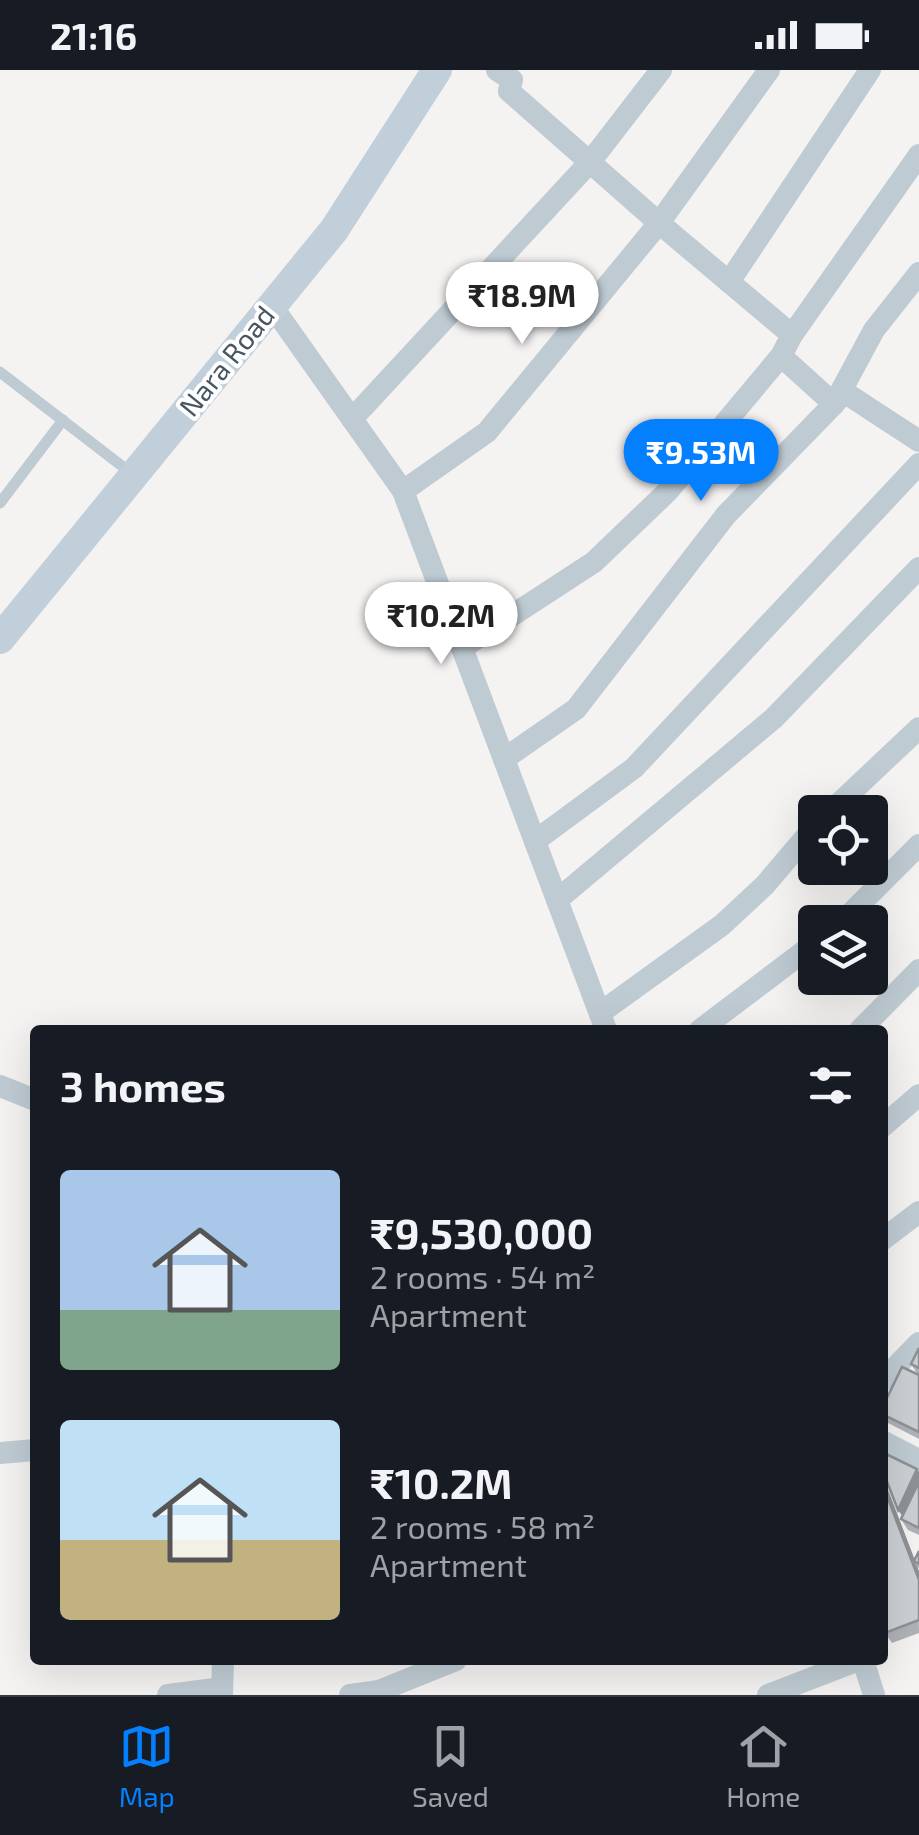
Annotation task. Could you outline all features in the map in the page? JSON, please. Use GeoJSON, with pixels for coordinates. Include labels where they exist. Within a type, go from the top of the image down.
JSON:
{"type":"FeatureCollection","features":[{"type":"Feature","properties":{"kind":"main road","name":"Nara Road"},"geometry":{"type":"LineString","coordinates":[[0,639],[334,230],[437,70]]}},
{"type":"Feature","properties":{"kind":"street"},"geometry":{"type":"LineString","coordinates":[[497,70],[512,80],[510,91],[792,335]]}},
{"type":"Feature","properties":{"kind":"street"},"geometry":{"type":"LineString","coordinates":[[352,419],[590,162],[660,70]]}},
{"type":"Feature","properties":{"kind":"street"},"geometry":{"type":"LineString","coordinates":[[404,491],[487,432],[659,223],[768,70]]}},
{"type":"Feature","properties":{"kind":"street"},"geometry":{"type":"LineString","coordinates":[[728,282],[870,70]]}},
{"type":"Feature","properties":{"kind":"street"},"geometry":{"type":"LineString","coordinates":[[462,648],[594,562],[668,491],[780,356],[919,155]]}},
{"type":"Feature","properties":{"kind":"street"},"geometry":{"type":"LineString","coordinates":[[834,404],[874,330],[919,273]]}},
{"type":"Feature","properties":{"kind":"street"},"geometry":{"type":"LineString","coordinates":[[272,306],[404,491],[603,1022],[722,925],[798,846]]}},
{"type":"Feature","properties":{"kind":"street"},"geometry":{"type":"LineString","coordinates":[[780,356],[834,404]]}},
{"type":"Feature","properties":{"kind":"street"},"geometry":{"type":"LineString","coordinates":[[504,760],[576,709],[726,514],[844,392],[919,441]]}},
{"type":"Feature","properties":{"kind":"street"},"geometry":{"type":"LineString","coordinates":[[535,841],[634,768],[919,464]]}},
{"type":"Feature","properties":{"kind":"street"},"geometry":{"type":"LineString","coordinates":[[557,900],[774,718],[919,568]]}},
{"type":"Feature","properties":{"kind":"street"},"geometry":{"type":"LineString","coordinates":[[848,795],[919,728]]}},
{"type":"Feature","properties":{"kind":"street"},"geometry":{"type":"LineString","coordinates":[[859,905],[919,844]]}},
{"type":"Feature","properties":{"kind":"street"},"geometry":{"type":"LineString","coordinates":[[707,1025],[798,956]]}},
{"type":"Feature","properties":{"kind":"street"},"geometry":{"type":"LineString","coordinates":[[865,1025],[919,970]]}},
{"type":"Feature","properties":{"kind":"street"},"geometry":{"type":"LineString","coordinates":[[0,1086],[30,1098]]}},
{"type":"Feature","properties":{"kind":"street"},"geometry":{"type":"LineString","coordinates":[[888,1122],[919,1096]]}},
{"type":"Feature","properties":{"kind":"street"},"geometry":{"type":"LineString","coordinates":[[888,1235],[919,1212]]}},
{"type":"Feature","properties":{"kind":"street"},"geometry":{"type":"LineString","coordinates":[[888,1375],[919,1343]]}},
{"type":"Feature","properties":{"kind":"street"},"geometry":{"type":"LineString","coordinates":[[888,1444],[919,1460]]}},
{"type":"Feature","properties":{"kind":"street"},"geometry":{"type":"LineString","coordinates":[[0,1453],[30,1450]]}},
{"type":"Feature","properties":{"kind":"street"},"geometry":{"type":"LineString","coordinates":[[168,1695],[222,1691],[223,1665]]}},
{"type":"Feature","properties":{"kind":"street"},"geometry":{"type":"LineString","coordinates":[[350,1695],[380,1693],[444,1665]]}},
{"type":"Feature","properties":{"kind":"street"},"geometry":{"type":"LineString","coordinates":[[768,1695],[848,1665]]}},
{"type":"Feature","properties":{"kind":"street"},"geometry":{"type":"LineString","coordinates":[[863,1665],[874,1695]]}},
{"type":"Feature","properties":{"kind":"lane"},"geometry":{"type":"LineString","coordinates":[[0,372],[134,476]]}},
{"type":"Feature","properties":{"kind":"lane"},"geometry":{"type":"LineString","coordinates":[[0,504],[63,420]]}},
{"type":"Feature","properties":{"kind":"building"},"geometry":{"type":"Polygon","coordinates":[[[919,1348],[919,1368],[911,1364],[919,1348]]]}},
{"type":"Feature","properties":{"kind":"building"},"geometry":{"type":"Polygon","coordinates":[[[902,1367],[919,1375],[919,1432],[888,1417],[888,1396],[902,1367]]]}},
{"type":"Feature","properties":{"kind":"building"},"geometry":{"type":"Polygon","coordinates":[[[888,1455],[917,1469],[898,1510],[888,1484],[888,1455]]]}},
{"type":"Feature","properties":{"kind":"building"},"geometry":{"type":"Polygon","coordinates":[[[919,1482],[919,1528],[901,1519],[919,1482]]]}},
{"type":"Feature","properties":{"kind":"building"},"geometry":{"type":"Polygon","coordinates":[[[888,1499],[919,1580],[919,1620],[888,1632],[888,1499]]]}}]}
